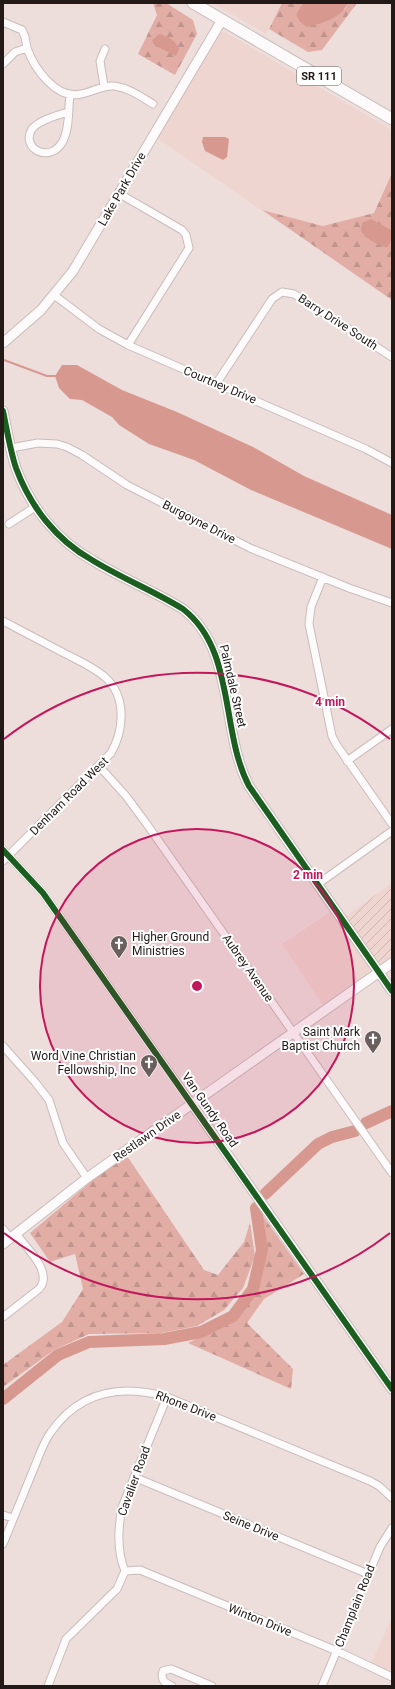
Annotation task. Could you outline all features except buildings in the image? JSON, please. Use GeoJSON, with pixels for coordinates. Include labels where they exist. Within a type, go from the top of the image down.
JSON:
{"type":"FeatureCollection","features":[{"type":"Feature","properties":{"kind":"main road","name":"SR 111"},"geometry":{"type":"LineString","coordinates":[[193,3],[392,119]]}},
{"type":"Feature","properties":{"kind":"street","name":"Lake Park Drive"},"geometry":{"type":"LineString","coordinates":[[3,343],[41,310],[73,271],[222,20]]}},
{"type":"Feature","properties":{"kind":"street"},"geometry":{"type":"LineString","coordinates":[[3,22],[22,30],[34,66],[42,75],[58,88],[70,95],[80,94],[104,86],[114,86],[131,91],[153,104]]}},
{"type":"Feature","properties":{"kind":"street"},"geometry":{"type":"LineString","coordinates":[[3,64],[15,52],[27,48]]}},
{"type":"Feature","properties":{"kind":"street"},"geometry":{"type":"LineString","coordinates":[[104,86],[100,61],[105,49]]}},
{"type":"Feature","properties":{"kind":"street"},"geometry":{"type":"LineString","coordinates":[[68,112],[38,124],[32,129],[30,141],[36,150],[47,154],[58,149],[67,131],[70,95]]}},
{"type":"Feature","properties":{"kind":"street"},"geometry":{"type":"LineString","coordinates":[[120,194],[182,230],[189,241],[187,253],[128,345]]}},
{"type":"Feature","properties":{"kind":"street","name":"Barry Drive South"},"geometry":{"type":"LineString","coordinates":[[216,384],[272,299],[282,292],[294,294],[392,357]]}},
{"type":"Feature","properties":{"kind":"street","name":"Courtney Drive"},"geometry":{"type":"LineString","coordinates":[[54,295],[99,329],[128,345],[366,448],[392,463]]}},
{"type":"Feature","properties":{"kind":"street"},"geometry":{"type":"LineString","coordinates":[[3,336],[14,334]]}},
{"type":"Feature","properties":{"kind":"street","name":"Palmdale Street"},"geometry":{"type":"LineString","coordinates":[[3,411],[11,448],[23,483],[35,507],[52,529],[78,552],[91,560],[174,603],[192,615],[205,631],[215,650],[238,759],[244,778],[392,990]]}},
{"type":"Feature","properties":{"kind":"street","name":"Burgoyne Drive"},"geometry":{"type":"LineString","coordinates":[[11,448],[38,442],[68,447],[82,454],[127,485],[250,548],[392,603]]}},
{"type":"Feature","properties":{"kind":"street"},"geometry":{"type":"LineString","coordinates":[[9,524],[35,507]]}},
{"type":"Feature","properties":{"kind":"street"},"geometry":{"type":"LineString","coordinates":[[323,577],[311,607],[309,624],[332,736],[392,824]]}},
{"type":"Feature","properties":{"kind":"street","name":"Denham Road West"},"geometry":{"type":"LineString","coordinates":[[3,621],[90,666],[105,678],[116,692],[121,712],[121,722],[117,743],[111,753],[3,862]]}},
{"type":"Feature","properties":{"kind":"street"},"geometry":{"type":"LineString","coordinates":[[347,760],[392,729]]}},
{"type":"Feature","properties":{"kind":"street","name":"Aubrey Avenue"},"geometry":{"type":"LineString","coordinates":[[99,766],[126,796],[146,823],[392,1173]]}},
{"type":"Feature","properties":{"kind":"street"},"geometry":{"type":"LineString","coordinates":[[318,884],[392,831]]}},
{"type":"Feature","properties":{"kind":"street","name":"Van Gundy Road"},"geometry":{"type":"LineString","coordinates":[[3,850],[43,893],[392,1389]]}},
{"type":"Feature","properties":{"kind":"street","name":"Restlawn Drive"},"geometry":{"type":"LineString","coordinates":[[10,1239],[86,1178],[392,963]]}},
{"type":"Feature","properties":{"kind":"street"},"geometry":{"type":"LineString","coordinates":[[3,1046],[49,1100],[63,1143],[86,1178]]}},
{"type":"Feature","properties":{"kind":"street"},"geometry":{"type":"LineString","coordinates":[[3,1229],[10,1239],[41,1268],[44,1278],[42,1286],[39,1289],[3,1317]]}},
{"type":"Feature","properties":{"kind":"street","name":"Rhone Drive"},"geometry":{"type":"LineString","coordinates":[[3,1544],[43,1446],[58,1422],[77,1406],[98,1395],[121,1390],[150,1392],[167,1397],[370,1481],[379,1486],[392,1498]]}},
{"type":"Feature","properties":{"kind":"street","name":"Cavalier Road"},"geometry":{"type":"LineString","coordinates":[[125,1571],[120,1559],[120,1519],[122,1507],[167,1397]]}},
{"type":"Feature","properties":{"kind":"street","name":"Seine Drive"},"geometry":{"type":"LineString","coordinates":[[134,1477],[368,1574]]}},
{"type":"Feature","properties":{"kind":"street"},"geometry":{"type":"LineString","coordinates":[[3,1514],[14,1518]]}},
{"type":"Feature","properties":{"kind":"street","name":"Champlain Road"},"geometry":{"type":"LineString","coordinates":[[322,1686],[368,1574],[380,1547],[392,1528]]}},
{"type":"Feature","properties":{"kind":"street","name":"Winton Drive"},"geometry":{"type":"LineString","coordinates":[[125,1571],[140,1570],[337,1651],[392,1677]]}},
{"type":"Feature","properties":{"kind":"street"},"geometry":{"type":"LineString","coordinates":[[51,1685],[66,1639],[117,1589],[125,1571]]}},
{"type":"Feature","properties":{"kind":"street"},"geometry":{"type":"LineString","coordinates":[[172,1686],[164,1682],[162,1679],[163,1671],[166,1669],[170,1669],[212,1686]]}},
{"type":"Feature","properties":{"kind":"shaded area"},"geometry":{"type":"Polygon","coordinates":[[[212,3],[282,3],[266,34],[212,3]]]}},
{"type":"Feature","properties":{"kind":"shaded area"},"geometry":{"type":"Polygon","coordinates":[[[303,3],[348,3],[336,17],[307,27],[300,22],[296,14],[303,3]]]}},
{"type":"Feature","properties":{"kind":"shaded area"},"geometry":{"type":"Polygon","coordinates":[[[222,32],[225,32],[392,130],[392,173],[374,213],[323,226],[261,210],[157,138],[213,42],[222,32]]]}},
{"type":"Feature","properties":{"kind":"shaded area"},"geometry":{"type":"Polygon","coordinates":[[[159,34],[168,37],[175,43],[179,49],[176,56],[154,45],[152,40],[159,34]]]}},
{"type":"Feature","properties":{"kind":"shaded area"},"geometry":{"type":"Polygon","coordinates":[[[203,137],[225,137],[229,139],[227,157],[223,160],[205,151],[202,142],[203,137]]]}},
{"type":"Feature","properties":{"kind":"shaded area"},"geometry":{"type":"Polygon","coordinates":[[[371,219],[391,230],[392,239],[388,247],[372,241],[362,233],[362,223],[371,219]]]}},
{"type":"Feature","properties":{"kind":"shaded area"},"geometry":{"type":"Polygon","coordinates":[[[62,365],[77,365],[122,390],[177,412],[253,447],[304,476],[392,515],[392,549],[251,490],[194,460],[149,444],[119,425],[112,417],[82,400],[70,399],[59,388],[55,376],[62,365]]]}},
{"type":"Feature","properties":{"kind":"shaded area"},"geometry":{"type":"Polygon","coordinates":[[[389,885],[392,886],[392,958],[385,963],[381,963],[377,961],[345,917],[389,885]]]}},
{"type":"Feature","properties":{"kind":"shaded area"},"geometry":{"type":"Polygon","coordinates":[[[332,911],[369,966],[369,971],[367,975],[324,1007],[282,944],[332,911]]]}},
{"type":"Feature","properties":{"kind":"shaded area"},"geometry":{"type":"Polygon","coordinates":[[[392,1617],[392,1673],[371,1664],[392,1617]]]}},
{"type":"Feature","properties":{"kind":"green space"},"geometry":{"type":"Polygon","coordinates":[[[153,3],[166,3],[193,20],[197,34],[175,75],[138,54],[157,15],[153,3]]]}},
{"type":"Feature","properties":{"kind":"green space"},"geometry":{"type":"Polygon","coordinates":[[[282,3],[303,3],[296,14],[345,9],[348,3],[357,3],[322,50],[308,52],[269,29],[282,3]]]}},
{"type":"Feature","properties":{"kind":"green space"},"geometry":{"type":"Polygon","coordinates":[[[392,173],[392,231],[391,230],[388,247],[392,239],[392,300],[262,210],[323,226],[374,213],[392,173]]]}},
{"type":"Feature","properties":{"kind":"green space"},"geometry":{"type":"Polygon","coordinates":[[[125,1153],[204,1270],[218,1275],[244,1242],[250,1223],[255,1256],[243,1288],[224,1310],[197,1326],[161,1333],[89,1334],[54,1350],[3,1387],[3,1365],[62,1322],[83,1289],[75,1254],[50,1262],[30,1233],[125,1153]]]}},
{"type":"Feature","properties":{"kind":"green space"},"geometry":{"type":"Polygon","coordinates":[[[263,1216],[304,1274],[264,1299],[247,1323],[293,1369],[291,1389],[188,1343],[236,1319],[258,1291],[267,1249],[263,1216]]]}},
{"type":"Feature","properties":{"kind":"waterway"},"geometry":{"type":"LineString","coordinates":[[4,360],[47,376],[55,376]]}},
{"type":"Feature","properties":{"kind":"waterway"},"geometry":{"type":"LineString","coordinates":[[366,1123],[392,1111]]}},
{"type":"Feature","properties":{"kind":"waterway"},"geometry":{"type":"LineString","coordinates":[[265,1194],[318,1144],[332,1137],[355,1131]]}},
{"type":"Feature","properties":{"kind":"waterway"},"geometry":{"type":"LineString","coordinates":[[3,1399],[58,1355],[89,1342],[164,1339],[201,1332],[233,1316],[253,1289],[262,1250],[256,1208]]}},
{"type":"Feature","properties":{"kind":"cycle path"},"geometry":{"type":"LineString","coordinates":[[3,411],[12,454],[22,482],[37,509],[56,532],[67,543],[92,560],[183,609],[200,626],[212,646],[220,669],[234,741],[240,764],[249,786],[392,991]]}},
{"type":"Feature","properties":{"kind":"cycle path"},"geometry":{"type":"LineString","coordinates":[[3,850],[43,893],[392,1389]]}},
{"type":"Feature","properties":{"kind":"place","name":"Higher Ground Ministries"},"geometry":{"type":"Point","coordinates":[119,959]}},
{"type":"Feature","properties":{"kind":"place","name":"Saint Mark Baptist Church"},"geometry":{"type":"Point","coordinates":[373,1054]}},
{"type":"Feature","properties":{"kind":"place","name":"Word Vine Christian Fellowship, Inc"},"geometry":{"type":"Point","coordinates":[149,1078]}}]}
